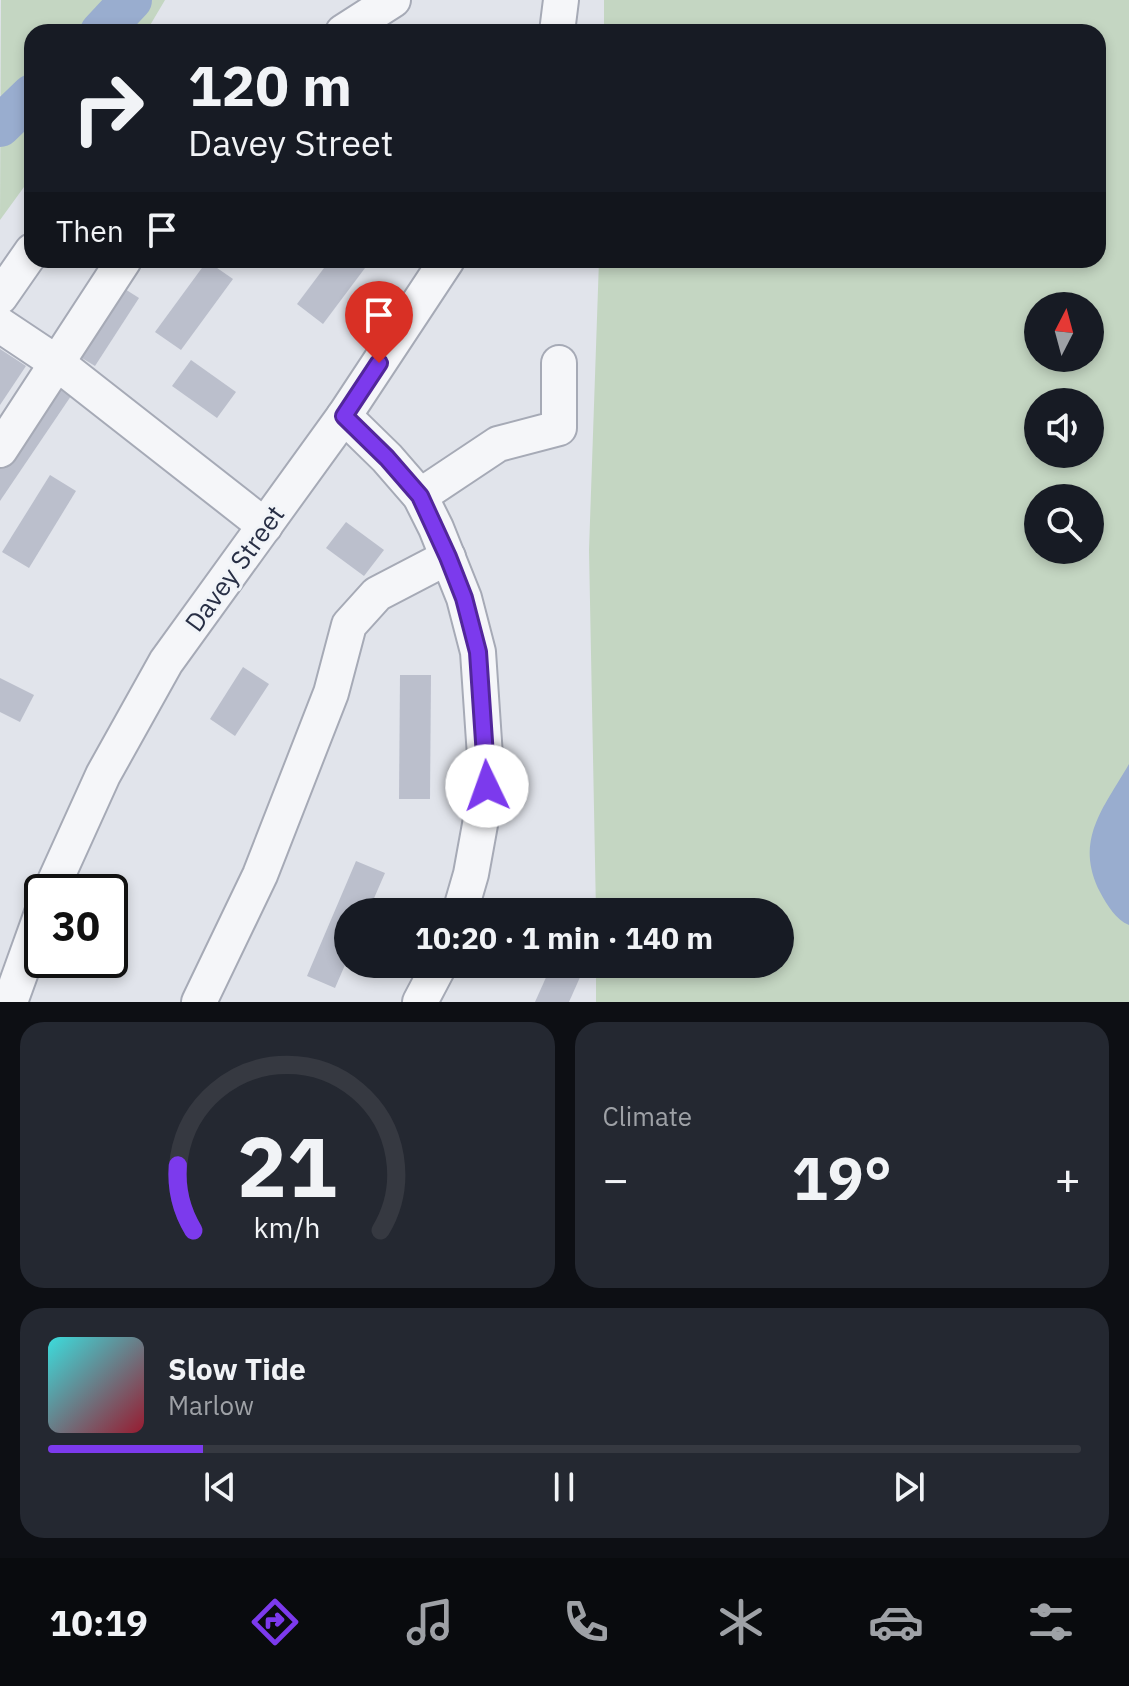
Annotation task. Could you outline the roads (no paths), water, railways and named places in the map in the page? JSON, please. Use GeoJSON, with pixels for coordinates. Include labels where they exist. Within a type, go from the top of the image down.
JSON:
{"type":"FeatureCollection","features":[{"type":"Feature","properties":{"kind":"street"},"geometry":{"type":"LineString","coordinates":[[356,24],[393,0]]}},
{"type":"Feature","properties":{"kind":"street"},"geometry":{"type":"LineString","coordinates":[[558,24],[561,0]]}},
{"type":"Feature","properties":{"kind":"street"},"geometry":{"type":"LineString","coordinates":[[0,297],[24,262]]}},
{"type":"Feature","properties":{"kind":"street"},"geometry":{"type":"LineString","coordinates":[[0,450],[119,268]]}},
{"type":"Feature","properties":{"kind":"street","name":"Davey Street"},"geometry":{"type":"LineString","coordinates":[[58,874],[103,775],[166,662],[344,416],[442,268]]}},
{"type":"Feature","properties":{"kind":"street"},"geometry":{"type":"LineString","coordinates":[[0,325],[57,363],[265,526]]}},
{"type":"Feature","properties":{"kind":"street"},"geometry":{"type":"LineString","coordinates":[[420,496],[498,444],[559,428],[559,363]]}},
{"type":"Feature","properties":{"kind":"street"},"geometry":{"type":"LineString","coordinates":[[344,416],[420,496],[464,598],[478,652],[487,786],[464,898]]}},
{"type":"Feature","properties":{"kind":"street"},"geometry":{"type":"LineString","coordinates":[[199,1002],[260,875],[331,693],[349,625],[377,594],[448,557]]}},
{"type":"Feature","properties":{"kind":"street"},"geometry":{"type":"LineString","coordinates":[[10,1002],[24,963]]}},
{"type":"Feature","properties":{"kind":"street"},"geometry":{"type":"LineString","coordinates":[[420,1002],[433,978]]}},
{"type":"Feature","properties":{"kind":"water"},"geometry":{"type":"Polygon","coordinates":[[[1129,764],[1129,925],[1116,916],[1103,897],[1090,856],[1095,825],[1129,764]]]}},
{"type":"Feature","properties":{"kind":"waterway"},"geometry":{"type":"LineString","coordinates":[[108,24],[131,0]]}},
{"type":"Feature","properties":{"kind":"waterway"},"geometry":{"type":"LineString","coordinates":[[0,126],[24,103]]}}]}
